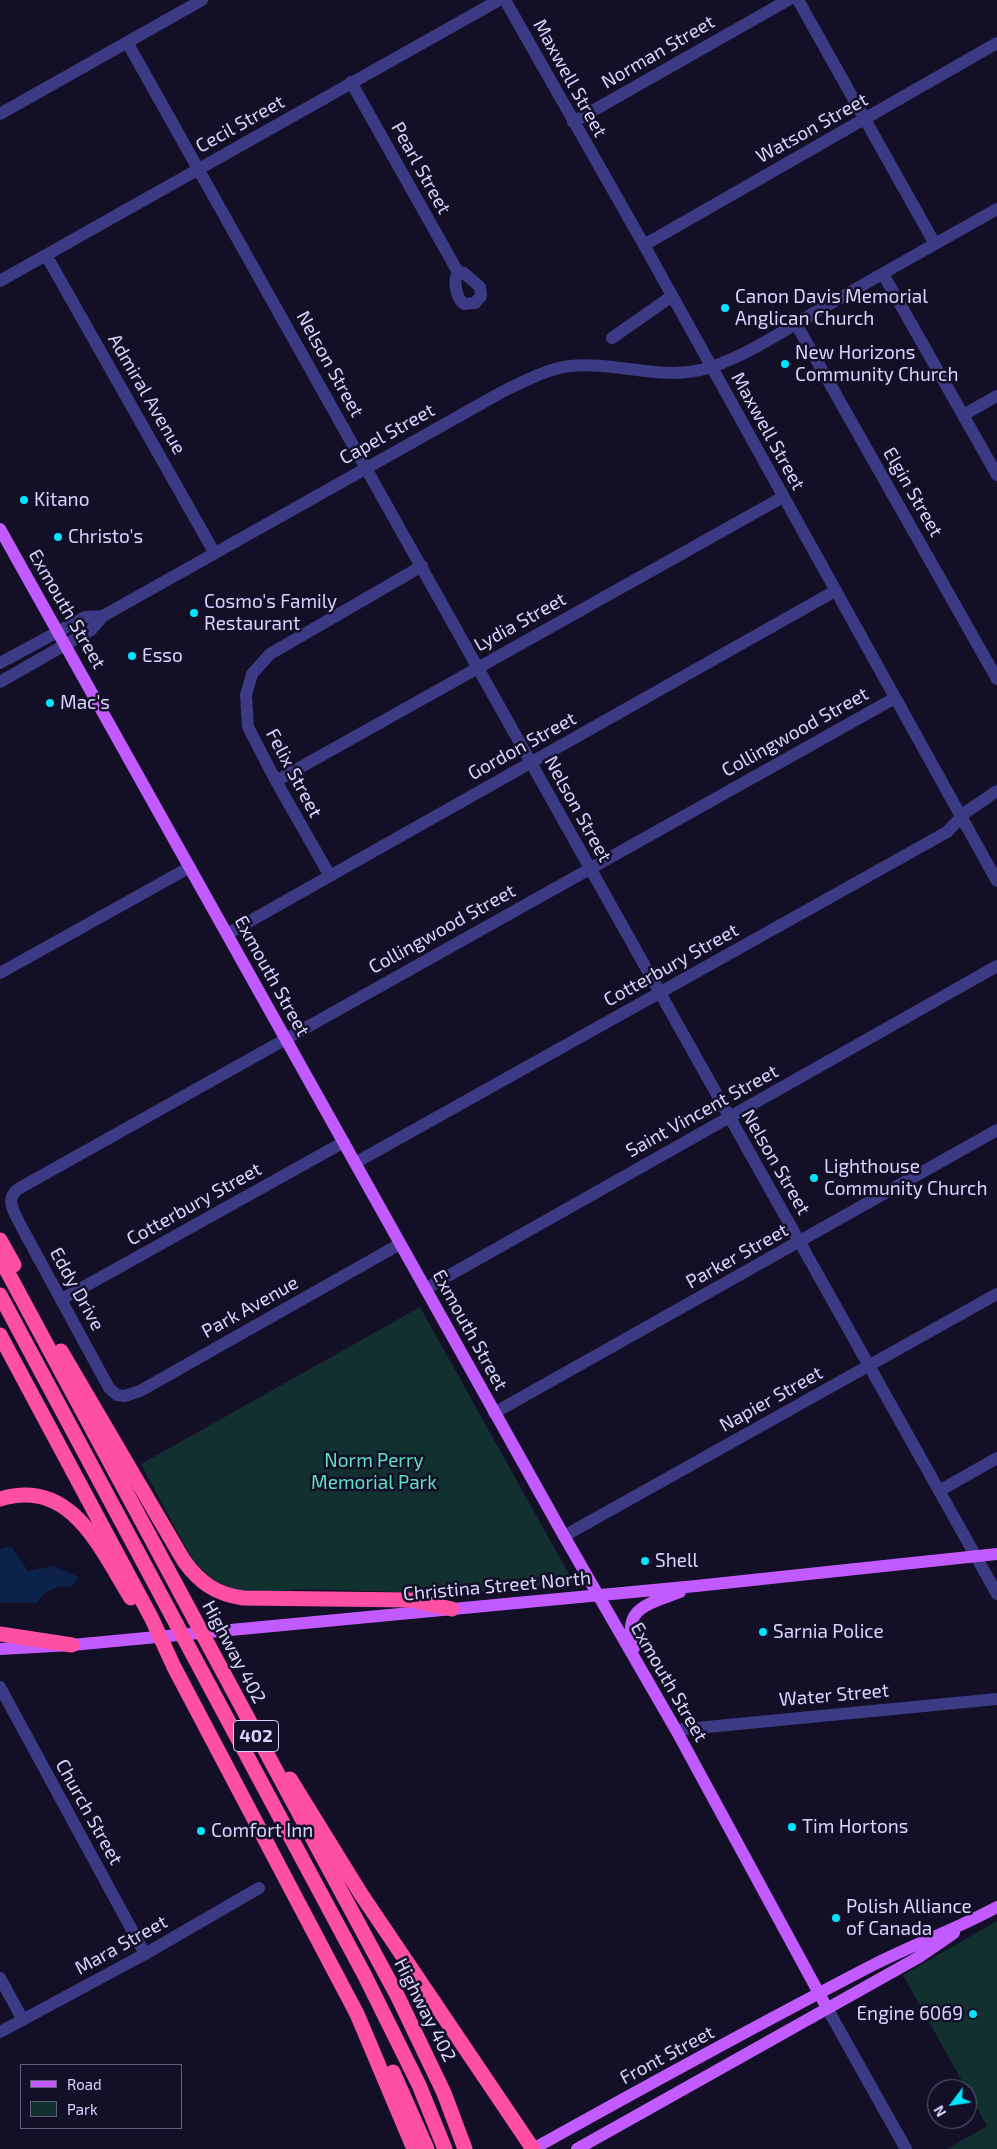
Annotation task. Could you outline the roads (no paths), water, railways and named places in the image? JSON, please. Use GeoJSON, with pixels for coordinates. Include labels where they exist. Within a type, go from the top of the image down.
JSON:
{"type":"FeatureCollection","features":[{"type":"Feature","properties":{"kind":"highway"},"geometry":{"type":"LineString","coordinates":[[0,1240],[68,1363],[184,1561],[205,1585],[222,1594],[243,1598],[411,1600],[452,1609]]}},
{"type":"Feature","properties":{"kind":"highway","name":"Highway 402"},"geometry":{"type":"LineString","coordinates":[[0,1258],[398,1997],[444,2093],[465,2149]]}},
{"type":"Feature","properties":{"kind":"highway"},"geometry":{"type":"LineString","coordinates":[[0,1294],[364,1974],[419,2085],[435,2147]]}},
{"type":"Feature","properties":{"kind":"highway","name":"402"},"geometry":{"type":"LineString","coordinates":[[0,1315],[356,1979],[396,2056],[435,2147]]}},
{"type":"Feature","properties":{"kind":"highway"},"geometry":{"type":"LineString","coordinates":[[0,1335],[152,1619],[174,1666],[306,1914],[435,2147]]}},
{"type":"Feature","properties":{"kind":"highway"},"geometry":{"type":"LineString","coordinates":[[0,1499],[22,1494],[35,1494],[48,1498],[76,1516],[87,1529],[174,1666]]}},
{"type":"Feature","properties":{"kind":"highway"},"geometry":{"type":"LineString","coordinates":[[168,1571],[221,1655],[298,1792],[337,1856],[533,2149]]}},
{"type":"Feature","properties":{"kind":"highway"},"geometry":{"type":"LineString","coordinates":[[0,1634],[72,1645]]}},
{"type":"Feature","properties":{"kind":"highway"},"geometry":{"type":"LineString","coordinates":[[306,1914],[364,2030],[414,2149]]}},
{"type":"Feature","properties":{"kind":"main road","name":"Exmouth Street"},"geometry":{"type":"LineString","coordinates":[[0,529],[494,1412],[676,1730],[827,2008]]}},
{"type":"Feature","properties":{"kind":"main road","name":"Christina Street North"},"geometry":{"type":"LineString","coordinates":[[0,1649],[72,1645],[696,1586],[997,1554]]}},
{"type":"Feature","properties":{"kind":"main road"},"geometry":{"type":"LineString","coordinates":[[640,1668],[630,1637],[632,1616],[643,1607],[696,1586]]}},
{"type":"Feature","properties":{"kind":"main road"},"geometry":{"type":"LineString","coordinates":[[966,1924],[997,1907]]}},
{"type":"Feature","properties":{"kind":"main road","name":"Front Street"},"geometry":{"type":"LineString","coordinates":[[533,2149],[819,1993],[917,1943],[966,1924]]}},
{"type":"Feature","properties":{"kind":"main road","name":"Front Street"},"geometry":{"type":"LineString","coordinates":[[577,2149],[932,1950],[966,1924]]}},
{"type":"Feature","properties":{"kind":"street"},"geometry":{"type":"LineString","coordinates":[[0,114],[202,0]]}},
{"type":"Feature","properties":{"kind":"street","name":"Cecil Street"},"geometry":{"type":"LineString","coordinates":[[0,281],[499,0]]}},
{"type":"Feature","properties":{"kind":"street","name":"Maxwell Street"},"geometry":{"type":"LineString","coordinates":[[505,0],[644,245],[997,881]]}},
{"type":"Feature","properties":{"kind":"street","name":"Norman Street"},"geometry":{"type":"LineString","coordinates":[[573,122],[788,0]]}},
{"type":"Feature","properties":{"kind":"street"},"geometry":{"type":"LineString","coordinates":[[798,0],[935,244]]}},
{"type":"Feature","properties":{"kind":"street","name":"Nelson Street"},"geometry":{"type":"LineString","coordinates":[[127,42],[997,1594]]}},
{"type":"Feature","properties":{"kind":"street","name":"Watson Street"},"geometry":{"type":"LineString","coordinates":[[644,245],[866,120],[997,43]]}},
{"type":"Feature","properties":{"kind":"street","name":"Pearl Street"},"geometry":{"type":"LineString","coordinates":[[351,82],[458,272]]}},
{"type":"Feature","properties":{"kind":"street","name":"Capel Street"},"geometry":{"type":"LineString","coordinates":[[0,682],[92,630],[103,616],[502,392],[536,376],[568,366],[606,366],[650,373],[686,374],[728,361],[997,208]]}},
{"type":"Feature","properties":{"kind":"street","name":"Admiral Avenue"},"geometry":{"type":"LineString","coordinates":[[46,255],[214,552]]}},
{"type":"Feature","properties":{"kind":"street"},"geometry":{"type":"LineString","coordinates":[[882,274],[997,475]]}},
{"type":"Feature","properties":{"kind":"street"},"geometry":{"type":"LineString","coordinates":[[612,338],[672,296]]}},
{"type":"Feature","properties":{"kind":"street","name":"Elgin Street"},"geometry":{"type":"LineString","coordinates":[[796,324],[997,679]]}},
{"type":"Feature","properties":{"kind":"street"},"geometry":{"type":"LineString","coordinates":[[963,415],[997,396]]}},
{"type":"Feature","properties":{"kind":"street","name":"Lydia Street"},"geometry":{"type":"LineString","coordinates":[[276,781],[783,497]]}},
{"type":"Feature","properties":{"kind":"street","name":"Felix Street"},"geometry":{"type":"LineString","coordinates":[[330,876],[276,781],[248,727],[246,695],[252,674],[270,654],[422,566]]}},
{"type":"Feature","properties":{"kind":"street","name":"Gordon Street"},"geometry":{"type":"LineString","coordinates":[[227,934],[836,591]]}},
{"type":"Feature","properties":{"kind":"street","name":"Capel Street"},"geometry":{"type":"LineString","coordinates":[[0,664],[85,617],[103,616]]}},
{"type":"Feature","properties":{"kind":"street","name":"Collingwood Street"},"geometry":{"type":"LineString","coordinates":[[11,1198],[12,1194],[18,1189],[895,698]]}},
{"type":"Feature","properties":{"kind":"street","name":"Cotterbury Street"},"geometry":{"type":"LineString","coordinates":[[355,1163],[942,835],[954,827],[978,802],[997,791]]}},
{"type":"Feature","properties":{"kind":"street"},"geometry":{"type":"LineString","coordinates":[[0,973],[190,867]]}},
{"type":"Feature","properties":{"kind":"street","name":"Saint Vincent Street"},"geometry":{"type":"LineString","coordinates":[[425,1288],[997,966]]}},
{"type":"Feature","properties":{"kind":"street","name":"Parker Street"},"geometry":{"type":"LineString","coordinates":[[494,1412],[997,1130]]}},
{"type":"Feature","properties":{"kind":"street","name":"Cotterbury Street"},"geometry":{"type":"LineString","coordinates":[[62,1299],[344,1142]]}},
{"type":"Feature","properties":{"kind":"street","name":"Eddy Drive"},"geometry":{"type":"LineString","coordinates":[[11,1198],[12,1207],[109,1388],[117,1395]]}},
{"type":"Feature","properties":{"kind":"street","name":"Park Avenue"},"geometry":{"type":"LineString","coordinates":[[117,1395],[125,1396],[140,1391],[400,1244]]}},
{"type":"Feature","properties":{"kind":"street","name":"Napier Street"},"geometry":{"type":"LineString","coordinates":[[564,1536],[997,1294]]}},
{"type":"Feature","properties":{"kind":"street"},"geometry":{"type":"LineString","coordinates":[[939,1491],[997,1458]]}},
{"type":"Feature","properties":{"kind":"street","name":"Church Street"},"geometry":{"type":"LineString","coordinates":[[0,1687],[145,1954]]}},
{"type":"Feature","properties":{"kind":"street","name":"Water Street"},"geometry":{"type":"LineString","coordinates":[[676,1730],[997,1699]]}},
{"type":"Feature","properties":{"kind":"street","name":"Mara Street"},"geometry":{"type":"LineString","coordinates":[[0,2032],[145,1954],[259,1888]]}},
{"type":"Feature","properties":{"kind":"street"},"geometry":{"type":"LineString","coordinates":[[0,1978],[23,2020]]}},
{"type":"Feature","properties":{"kind":"street","name":"Exmouth Street"},"geometry":{"type":"LineString","coordinates":[[827,2008],[906,2149]]}},
{"type":"Feature","properties":{"kind":"water"},"geometry":{"type":"Polygon","coordinates":[[[11,1546],[28,1571],[52,1566],[79,1577],[71,1587],[52,1589],[37,1603],[0,1603],[0,1549],[11,1546]]]}},
{"type":"Feature","properties":{"kind":"place","name":"Canon Davis Memorial Anglican Church"},"geometry":{"type":"Point","coordinates":[725,308]}},
{"type":"Feature","properties":{"kind":"place","name":"New Horizons Community Church"},"geometry":{"type":"Point","coordinates":[785,364]}},
{"type":"Feature","properties":{"kind":"place","name":"Kitano"},"geometry":{"type":"Point","coordinates":[24,500]}},
{"type":"Feature","properties":{"kind":"place","name":"Christo's"},"geometry":{"type":"Point","coordinates":[58,537]}},
{"type":"Feature","properties":{"kind":"place","name":"Cosmo's Family Restaurant"},"geometry":{"type":"Point","coordinates":[194,613]}},
{"type":"Feature","properties":{"kind":"place","name":"Esso"},"geometry":{"type":"Point","coordinates":[132,656]}},
{"type":"Feature","properties":{"kind":"place","name":"Mac's"},"geometry":{"type":"Point","coordinates":[50,703]}},
{"type":"Feature","properties":{"kind":"place","name":"Lighthouse Community Church"},"geometry":{"type":"Point","coordinates":[814,1178]}},
{"type":"Feature","properties":{"kind":"place","name":"Shell"},"geometry":{"type":"Point","coordinates":[645,1561]}},
{"type":"Feature","properties":{"kind":"place","name":"Sarnia Police"},"geometry":{"type":"Point","coordinates":[763,1632]}},
{"type":"Feature","properties":{"kind":"place","name":"Tim Hortons"},"geometry":{"type":"Point","coordinates":[792,1827]}},
{"type":"Feature","properties":{"kind":"place","name":"Comfort Inn"},"geometry":{"type":"Point","coordinates":[201,1831]}},
{"type":"Feature","properties":{"kind":"place","name":"Polish Alliance of Canada"},"geometry":{"type":"Point","coordinates":[836,1918]}},
{"type":"Feature","properties":{"kind":"place","name":"Engine 6069"},"geometry":{"type":"Point","coordinates":[973,2014]}},
{"type":"Feature","properties":{"kind":"park label","name":"Norm Perry Memorial Park"},"geometry":{"type":"Point","coordinates":[374,1472]}}]}
